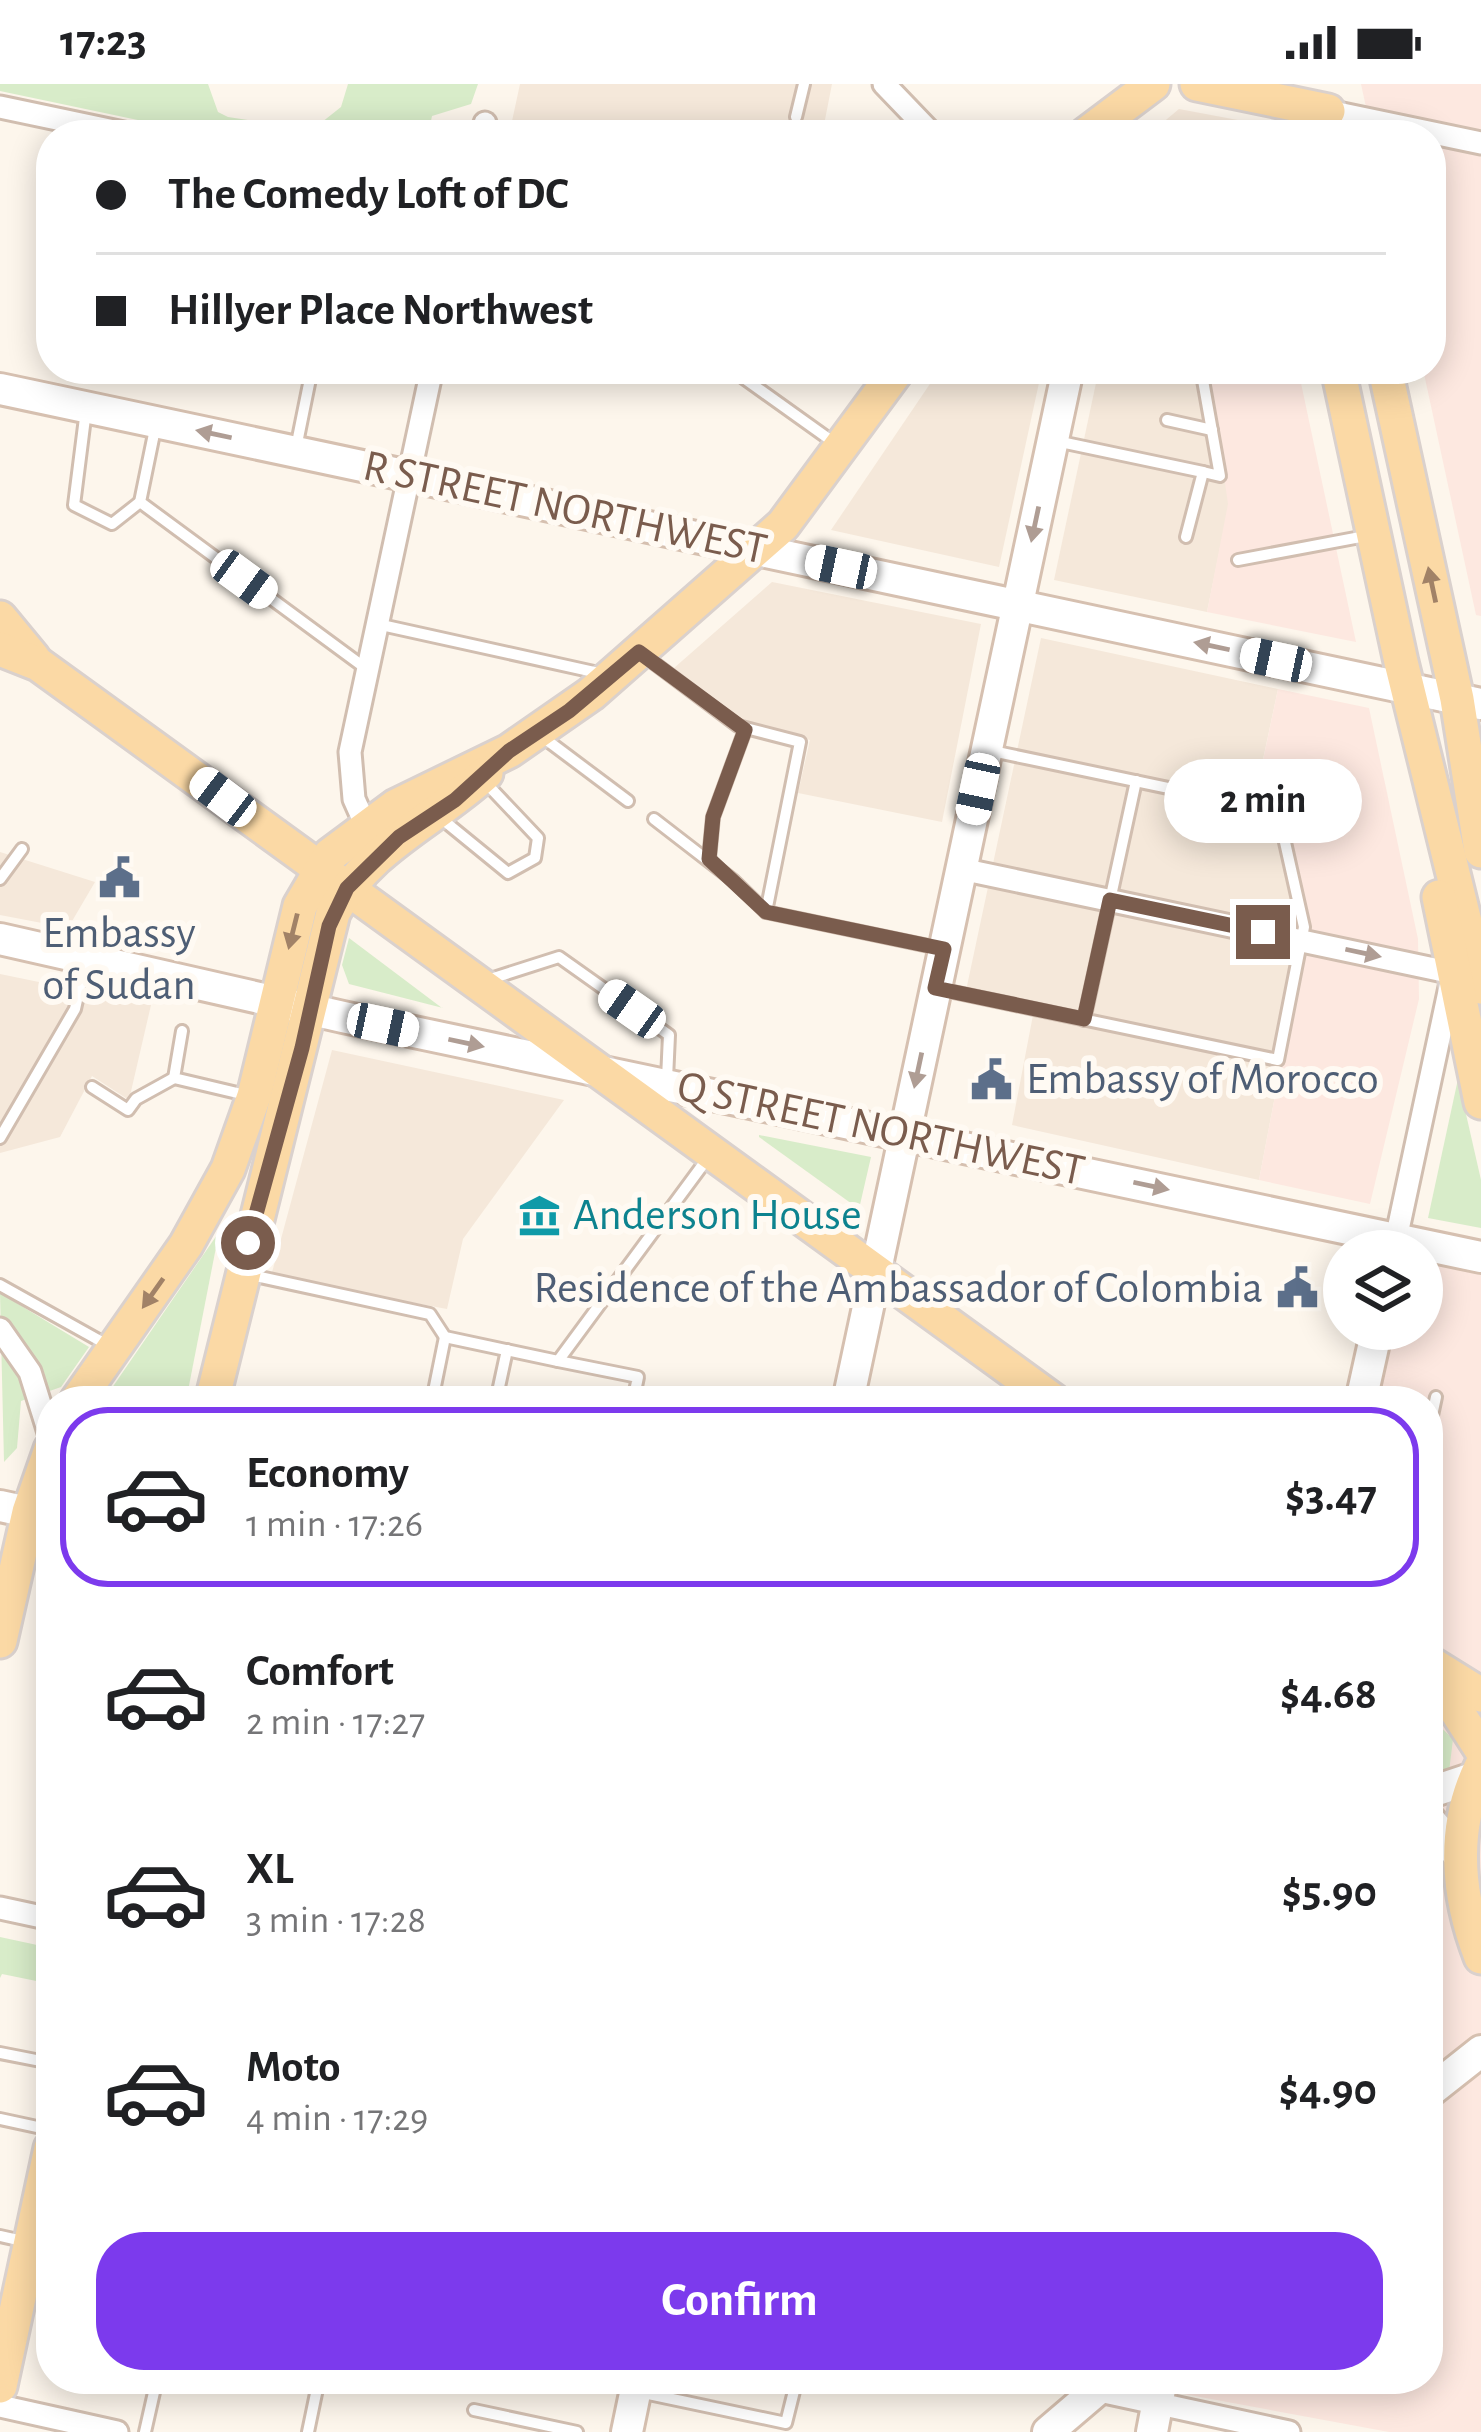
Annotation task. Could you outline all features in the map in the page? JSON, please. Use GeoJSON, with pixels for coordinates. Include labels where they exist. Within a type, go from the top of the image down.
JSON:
{"type":"FeatureCollection","features":[{"type":"Feature","properties":{"kind":"main road"},"geometry":{"type":"LineString","coordinates":[[1111,120],[1153,84]]}},
{"type":"Feature","properties":{"kind":"main road"},"geometry":{"type":"LineString","coordinates":[[1197,84],[1277,92],[1327,110]]}},
{"type":"Feature","properties":{"kind":"main road"},"geometry":{"type":"LineString","coordinates":[[88,1386],[201,1222],[231,1160],[254,1096],[300,906],[333,878],[381,852],[434,813],[612,676],[755,549],[796,511],[887,384]]}},
{"type":"Feature","properties":{"kind":"main road"},"geometry":{"type":"LineString","coordinates":[[851,1386],[1065,384]]}},
{"type":"Feature","properties":{"kind":"main road"},"geometry":{"type":"LineString","coordinates":[[1341,384],[1425,764],[1467,980],[1481,1102]]}},
{"type":"Feature","properties":{"kind":"main road"},"geometry":{"type":"LineString","coordinates":[[1388,384],[1469,701],[1481,827]]}},
{"type":"Feature","properties":{"kind":"main road","name":"R STREET NORTHWEST"},"geometry":{"type":"LineString","coordinates":[[0,389],[1469,701]]}},
{"type":"Feature","properties":{"kind":"main road"},"geometry":{"type":"LineString","coordinates":[[0,618],[38,664]]}},
{"type":"Feature","properties":{"kind":"main road"},"geometry":{"type":"LineString","coordinates":[[0,649],[38,664],[602,1071],[666,1101],[712,1153],[1033,1386]]}},
{"type":"Feature","properties":{"kind":"main road"},"geometry":{"type":"LineString","coordinates":[[215,1386],[240,1273],[311,1008],[329,926],[333,878],[366,826],[523,742]]}},
{"type":"Feature","properties":{"kind":"main road"},"geometry":{"type":"LineString","coordinates":[[0,939],[602,1071]]}},
{"type":"Feature","properties":{"kind":"main road","name":"Q STREET NORTHWEST"},"geometry":{"type":"LineString","coordinates":[[666,1101],[905,1133],[1329,1230]]}},
{"type":"Feature","properties":{"kind":"main road"},"geometry":{"type":"LineString","coordinates":[[231,1160],[267,1171]]}},
{"type":"Feature","properties":{"kind":"main road","name":"Q STREET NORTHWEST"},"geometry":{"type":"LineString","coordinates":[[1443,1252],[1481,1257]]}},
{"type":"Feature","properties":{"kind":"main road"},"geometry":{"type":"LineString","coordinates":[[1364,1386],[1372,1350]]}},
{"type":"Feature","properties":{"kind":"main road"},"geometry":{"type":"LineString","coordinates":[[0,1641],[26,1511]]}},
{"type":"Feature","properties":{"kind":"main road"},"geometry":{"type":"LineString","coordinates":[[1443,1671],[1481,1695]]}},
{"type":"Feature","properties":{"kind":"main road"},"geometry":{"type":"LineString","coordinates":[[1443,1699],[1456,1710],[1479,1764],[1463,1821],[1460,1857],[1463,1897],[1481,1957]]}},
{"type":"Feature","properties":{"kind":"main road"},"geometry":{"type":"LineString","coordinates":[[1443,1784],[1479,1764]]}},
{"type":"Feature","properties":{"kind":"main road"},"geometry":{"type":"LineString","coordinates":[[1443,1836],[1460,1857]]}},
{"type":"Feature","properties":{"kind":"main road"},"geometry":{"type":"LineString","coordinates":[[1443,2080],[1472,2057],[1481,2034]]}},
{"type":"Feature","properties":{"kind":"main road"},"geometry":{"type":"LineString","coordinates":[[0,2386],[15,2239],[36,2192]]}},
{"type":"Feature","properties":{"kind":"main road"},"geometry":{"type":"LineString","coordinates":[[627,2432],[635,2394]]}},
{"type":"Feature","properties":{"kind":"main road"},"geometry":{"type":"LineString","coordinates":[[1048,2432],[1092,2394]]}},
{"type":"Feature","properties":{"kind":"street"},"geometry":{"type":"LineString","coordinates":[[884,84],[919,120]]}},
{"type":"Feature","properties":{"kind":"street"},"geometry":{"type":"LineString","coordinates":[[0,107],[62,120]]}},
{"type":"Feature","properties":{"kind":"street"},"geometry":{"type":"LineString","coordinates":[[1327,110],[1374,120]]}},
{"type":"Feature","properties":{"kind":"street"},"geometry":{"type":"LineString","coordinates":[[1446,136],[1481,143]]}},
{"type":"Feature","properties":{"kind":"street"},"geometry":{"type":"LineString","coordinates":[[366,826],[350,752],[429,384]]}},
{"type":"Feature","properties":{"kind":"street"},"geometry":{"type":"LineString","coordinates":[[354,783],[363,793],[396,806]]}},
{"type":"Feature","properties":{"kind":"street"},"geometry":{"type":"LineString","coordinates":[[961,869],[1302,940],[1467,980],[1399,1230]]}},
{"type":"Feature","properties":{"kind":"street"},"geometry":{"type":"LineString","coordinates":[[0,1329],[30,1372],[36,1391]]}},
{"type":"Feature","properties":{"kind":"street"},"geometry":{"type":"LineString","coordinates":[[0,1908],[36,1916]]}},
{"type":"Feature","properties":{"kind":"street"},"geometry":{"type":"LineString","coordinates":[[1127,2394],[1157,2405],[1288,2432]]}},
{"type":"Feature","properties":{"kind":"street"},"geometry":{"type":"LineString","coordinates":[[0,2407],[117,2432]]}},
{"type":"Feature","properties":{"kind":"lane"},"geometry":{"type":"LineString","coordinates":[[796,117],[804,84]]}},
{"type":"Feature","properties":{"kind":"lane"},"geometry":{"type":"LineString","coordinates":[[295,452],[309,384]]}},
{"type":"Feature","properties":{"kind":"lane"},"geometry":{"type":"LineString","coordinates":[[752,384],[842,448]]}},
{"type":"Feature","properties":{"kind":"lane"},"geometry":{"type":"LineString","coordinates":[[1053,440],[1220,476],[1204,384]]}},
{"type":"Feature","properties":{"kind":"lane"},"geometry":{"type":"LineString","coordinates":[[86,407],[74,505],[112,524],[140,502],[156,422]]}},
{"type":"Feature","properties":{"kind":"lane"},"geometry":{"type":"LineString","coordinates":[[1168,420],[1212,430]]}},
{"type":"Feature","properties":{"kind":"lane"},"geometry":{"type":"LineString","coordinates":[[1186,537],[1203,472]]}},
{"type":"Feature","properties":{"kind":"lane"},"geometry":{"type":"LineString","coordinates":[[140,502],[368,670]]}},
{"type":"Feature","properties":{"kind":"lane"},"geometry":{"type":"LineString","coordinates":[[1238,560],[1374,534]]}},
{"type":"Feature","properties":{"kind":"lane"},"geometry":{"type":"LineString","coordinates":[[377,623],[612,676]]}},
{"type":"Feature","properties":{"kind":"lane"},"geometry":{"type":"LineString","coordinates":[[639,652],[745,730],[800,742],[766,912]]}},
{"type":"Feature","properties":{"kind":"lane"},"geometry":{"type":"LineString","coordinates":[[709,859],[713,817],[745,730]]}},
{"type":"Feature","properties":{"kind":"lane"},"geometry":{"type":"LineString","coordinates":[[523,742],[628,801]]}},
{"type":"Feature","properties":{"kind":"lane"},"geometry":{"type":"LineString","coordinates":[[935,988],[1278,1060],[1304,927],[1278,811],[986,749]]}},
{"type":"Feature","properties":{"kind":"lane"},"geometry":{"type":"LineString","coordinates":[[434,813],[508,873],[523,868],[535,858],[538,838],[481,777]]}},
{"type":"Feature","properties":{"kind":"lane"},"geometry":{"type":"LineString","coordinates":[[1084,1019],[1136,781]]}},
{"type":"Feature","properties":{"kind":"lane"},"geometry":{"type":"LineString","coordinates":[[654,819],[709,859],[766,912],[944,949]]}},
{"type":"Feature","properties":{"kind":"lane"},"geometry":{"type":"LineString","coordinates":[[0,879],[22,849]]}},
{"type":"Feature","properties":{"kind":"lane"},"geometry":{"type":"LineString","coordinates":[[0,1138],[75,1009],[87,957]]}},
{"type":"Feature","properties":{"kind":"lane"},"geometry":{"type":"LineString","coordinates":[[478,983],[559,957],[669,1035],[666,1101]]}},
{"type":"Feature","properties":{"kind":"lane"},"geometry":{"type":"LineString","coordinates":[[174,1078],[182,1031]]}},
{"type":"Feature","properties":{"kind":"lane"},"geometry":{"type":"LineString","coordinates":[[92,1087],[128,1110],[136,1099],[174,1078],[254,1096]]}},
{"type":"Feature","properties":{"kind":"lane"},"geometry":{"type":"LineString","coordinates":[[558,1361],[712,1153]]}},
{"type":"Feature","properties":{"kind":"lane"},"geometry":{"type":"LineString","coordinates":[[240,1273],[430,1314],[445,1337],[638,1377],[636,1386]]}},
{"type":"Feature","properties":{"kind":"lane"},"geometry":{"type":"LineString","coordinates":[[0,1285],[114,1349]]}},
{"type":"Feature","properties":{"kind":"lane"},"geometry":{"type":"LineString","coordinates":[[434,1386],[445,1337]]}},
{"type":"Feature","properties":{"kind":"lane"},"geometry":{"type":"LineString","coordinates":[[499,1386],[507,1350]]}},
{"type":"Feature","properties":{"kind":"lane"},"geometry":{"type":"LineString","coordinates":[[0,2053],[36,2059]]}},
{"type":"Feature","properties":{"kind":"lane"},"geometry":{"type":"LineString","coordinates":[[0,2120],[36,2127]]}},
{"type":"Feature","properties":{"kind":"lane"},"geometry":{"type":"LineString","coordinates":[[145,2432],[154,2394]]}},
{"type":"Feature","properties":{"kind":"lane"},"geometry":{"type":"LineString","coordinates":[[308,2432],[317,2394]]}},
{"type":"Feature","properties":{"kind":"lane"},"geometry":{"type":"LineString","coordinates":[[672,2394],[786,2423],[793,2394]]}},
{"type":"Feature","properties":{"kind":"lane"},"geometry":{"type":"LineString","coordinates":[[474,2410],[577,2432]]}},
{"type":"Feature","properties":{"kind":"shaded area"},"geometry":{"type":"Polygon","coordinates":[[[520,84],[832,84],[825,120],[512,120],[520,84]]]}},
{"type":"Feature","properties":{"kind":"shaded area"},"geometry":{"type":"Polygon","coordinates":[[[1361,84],[1481,84],[1481,616],[1476,615],[1426,384],[1446,384],[1446,120],[1369,120],[1361,84]]]}},
{"type":"Feature","properties":{"kind":"shaded area"},"geometry":{"type":"Polygon","coordinates":[[[1179,109],[1238,120],[1166,120],[1179,109]]]}},
{"type":"Feature","properties":{"kind":"shaded area"},"geometry":{"type":"Polygon","coordinates":[[[930,384],[1039,384],[999,567],[831,530],[930,384]]]}},
{"type":"Feature","properties":{"kind":"shaded area"},"geometry":{"type":"Polygon","coordinates":[[[1096,384],[1211,384],[1229,504],[1207,612],[1054,580],[1096,384]]]}},
{"type":"Feature","properties":{"kind":"shaded area"},"geometry":{"type":"Polygon","coordinates":[[[1211,384],[1301,384],[1356,642],[1207,612],[1228,504],[1211,384]]]}},
{"type":"Feature","properties":{"kind":"shaded area"},"geometry":{"type":"Polygon","coordinates":[[[772,582],[981,624],[942,822],[798,793],[810,740],[749,724],[674,668],[772,582]]]}},
{"type":"Feature","properties":{"kind":"shaded area"},"geometry":{"type":"Polygon","coordinates":[[[1041,638],[1278,689],[1255,797],[1282,805],[1309,917],[1259,1180],[1012,1125],[1033,1015],[964,1000],[1041,638]]]}},
{"type":"Feature","properties":{"kind":"shaded area"},"geometry":{"type":"Polygon","coordinates":[[[1278,689],[1369,708],[1418,939],[1419,999],[1370,1204],[1259,1180],[1309,917],[1282,805],[1255,798],[1278,689]]]}},
{"type":"Feature","properties":{"kind":"shaded area"},"geometry":{"type":"Polygon","coordinates":[[[0,852],[95,882],[68,928],[0,915],[0,852]]]}},
{"type":"Feature","properties":{"kind":"shaded area"},"geometry":{"type":"Polygon","coordinates":[[[0,974],[151,1005],[129,1100],[92,1076],[60,1137],[0,1153],[0,974]]]}},
{"type":"Feature","properties":{"kind":"shaded area"},"geometry":{"type":"Polygon","coordinates":[[[332,1050],[564,1100],[463,1239],[447,1309],[271,1276],[332,1050]]]}},
{"type":"Feature","properties":{"kind":"shaded area"},"geometry":{"type":"Polygon","coordinates":[[[1443,1253],[1481,1257],[1481,2432],[1389,2432],[1184,2394],[1443,2394],[1443,1386],[1365,1386],[1373,1350],[1443,1350],[1443,1253]]]}},
{"type":"Feature","properties":{"kind":"green space"},"geometry":{"type":"Polygon","coordinates":[[[0,84],[208,84],[218,112],[247,120],[138,120],[0,91],[0,84]]]}},
{"type":"Feature","properties":{"kind":"green space"},"geometry":{"type":"Polygon","coordinates":[[[348,84],[478,84],[471,104],[431,120],[325,120],[341,107],[348,84]]]}},
{"type":"Feature","properties":{"kind":"green space"},"geometry":{"type":"Polygon","coordinates":[[[349,938],[441,1008],[349,984],[342,965],[349,938]]]}},
{"type":"Feature","properties":{"kind":"green space"},"geometry":{"type":"Polygon","coordinates":[[[1458,1079],[1481,1180],[1481,1228],[1428,1218],[1458,1079]]]}},
{"type":"Feature","properties":{"kind":"green space"},"geometry":{"type":"Polygon","coordinates":[[[759,1137],[871,1157],[859,1209],[759,1137]]]}},
{"type":"Feature","properties":{"kind":"green space"},"geometry":{"type":"Polygon","coordinates":[[[219,1232],[189,1386],[113,1386],[219,1232]]]}},
{"type":"Feature","properties":{"kind":"green space"},"geometry":{"type":"Polygon","coordinates":[[[0,1293],[89,1347],[62,1386],[36,1386],[36,1396],[21,1401],[17,1448],[4,1462],[0,1293]]]}},
{"type":"Feature","properties":{"kind":"green space"},"geometry":{"type":"Polygon","coordinates":[[[1443,1729],[1453,1739],[1449,1772],[1443,1776],[1443,1729]]]}},
{"type":"Feature","properties":{"kind":"green space"},"geometry":{"type":"Polygon","coordinates":[[[0,1937],[36,1945],[36,1981],[2,1974],[0,1978],[0,1937]]]}},
{"type":"Feature","properties":{"kind":"place","name":"Embassy of Sudan"},"geometry":{"type":"Point","coordinates":[119,877]}},
{"type":"Feature","properties":{"kind":"place","name":"Embassy of Morocco"},"geometry":{"type":"Point","coordinates":[992,1079]}},
{"type":"Feature","properties":{"kind":"place","name":"Anderson House"},"geometry":{"type":"Point","coordinates":[539,1215]}},
{"type":"Feature","properties":{"kind":"place","name":"Residence of the Ambassador of Colombia"},"geometry":{"type":"Point","coordinates":[1297,1288]}},
{"type":"Feature","properties":{"kind":"route"},"geometry":{"type":"LineString","coordinates":[[248,1243],[302,1048],[329,926],[347,888],[399,837],[455,800],[509,751],[569,711],[639,652],[745,730],[713,817],[709,859],[766,912],[944,949],[935,988],[1084,1019],[1110,900],[1263,932]]}}]}
